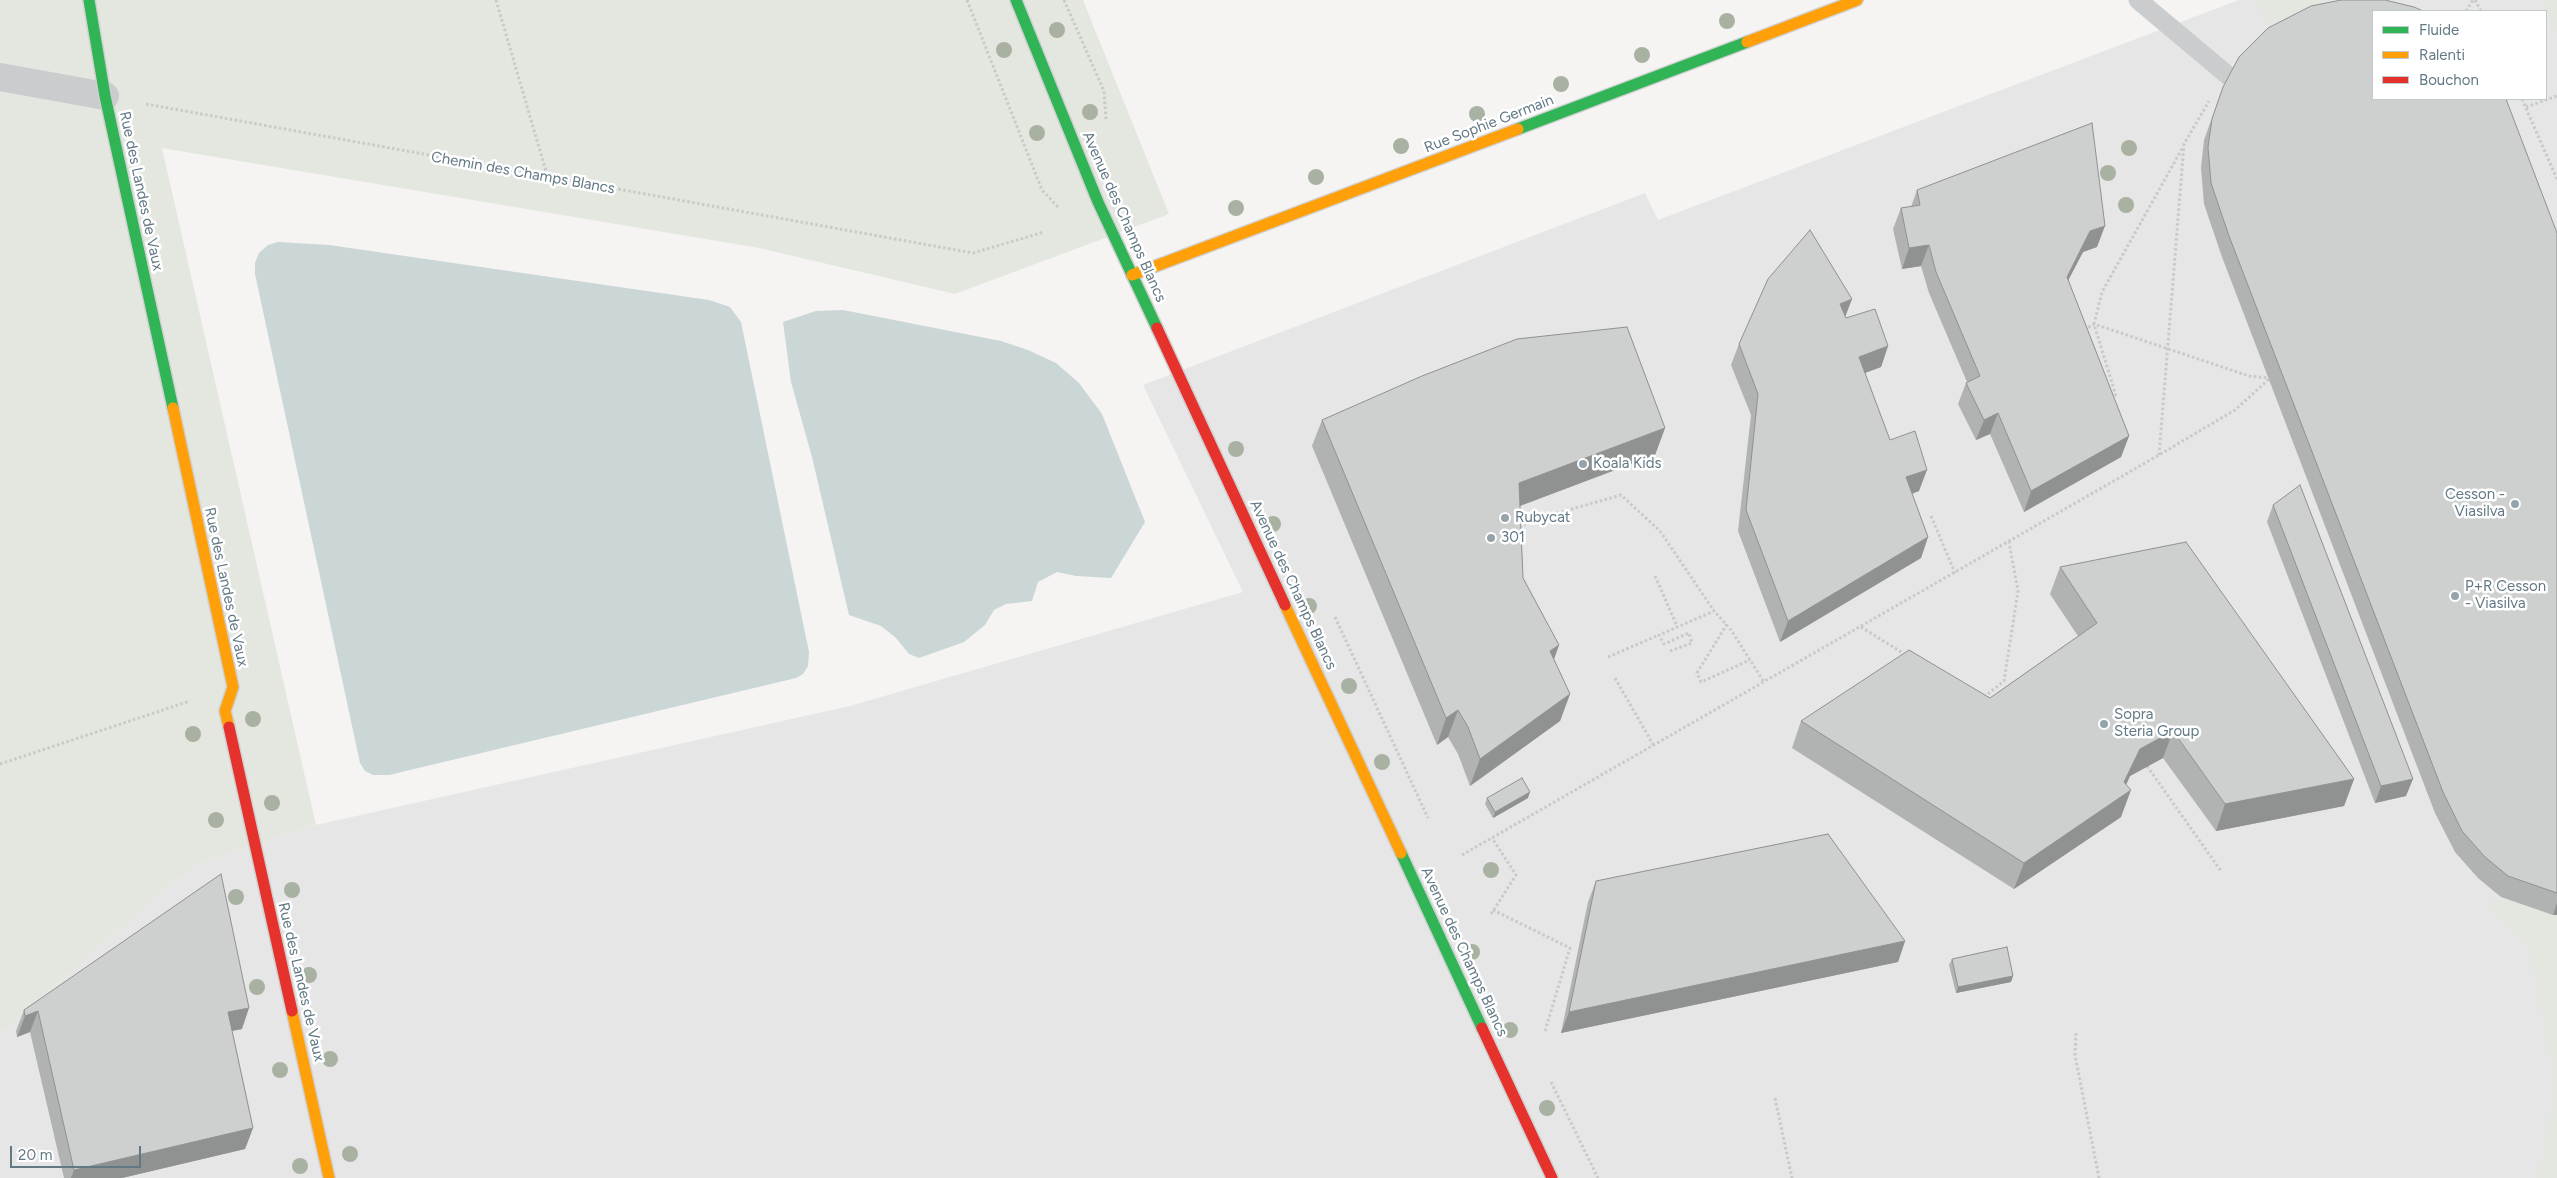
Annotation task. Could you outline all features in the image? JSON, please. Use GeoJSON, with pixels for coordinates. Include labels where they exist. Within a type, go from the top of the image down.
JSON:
{"type":"FeatureCollection","features":[{"type":"Feature","properties":{"kind":"street","name":"Rue des Landes de Vaux"},"geometry":{"type":"LineString","coordinates":[[89,0],[105,96],[233,687],[225,711],[329,1178]]}},
{"type":"Feature","properties":{"kind":"street","name":"Avenue des Champs Blancs"},"geometry":{"type":"LineString","coordinates":[[1016,0],[1098,202],[1552,1178]]}},
{"type":"Feature","properties":{"kind":"street","name":"Rue Sophie Germain"},"geometry":{"type":"LineString","coordinates":[[1132,275],[1856,0]]}},
{"type":"Feature","properties":{"kind":"street"},"geometry":{"type":"LineString","coordinates":[[0,77],[105,96]]}},
{"type":"Feature","properties":{"kind":"lane"},"geometry":{"type":"LineString","coordinates":[[2138,0],[2231,78]]}},
{"type":"Feature","properties":{"kind":"path"},"geometry":{"type":"LineString","coordinates":[[496,0],[548,178]]}},
{"type":"Feature","properties":{"kind":"path"},"geometry":{"type":"LineString","coordinates":[[967,0],[1042,190],[1061,210]]}},
{"type":"Feature","properties":{"kind":"path"},"geometry":{"type":"LineString","coordinates":[[2116,396],[2094,324],[2102,292],[2207,104],[2231,78]]}},
{"type":"Feature","properties":{"kind":"path","name":"Chemin des Champs Blancs"},"geometry":{"type":"LineString","coordinates":[[105,96],[548,178],[972,253],[1044,232]]}},
{"type":"Feature","properties":{"kind":"path"},"geometry":{"type":"LineString","coordinates":[[2522,100],[2557,179]]}},
{"type":"Feature","properties":{"kind":"path"},"geometry":{"type":"LineString","coordinates":[[2526,107],[2546,100]]}},
{"type":"Feature","properties":{"kind":"path"},"geometry":{"type":"LineString","coordinates":[[2159,455],[2184,144]]}},
{"type":"Feature","properties":{"kind":"path"},"geometry":{"type":"LineString","coordinates":[[1462,855],[2159,455],[2235,410],[2269,378],[2249,376],[2094,324],[2078,333]]}},
{"type":"Feature","properties":{"kind":"path"},"geometry":{"type":"LineString","coordinates":[[1517,528],[1537,519],[1621,495],[1660,531],[1714,611],[1727,624],[1764,682]]}},
{"type":"Feature","properties":{"kind":"path"},"geometry":{"type":"LineString","coordinates":[[1931,516],[1955,572]]}},
{"type":"Feature","properties":{"kind":"path"},"geometry":{"type":"LineString","coordinates":[[1980,700],[2004,681],[2018,591],[2008,542]]}},
{"type":"Feature","properties":{"kind":"path"},"geometry":{"type":"LineString","coordinates":[[1655,576],[1677,626]]}},
{"type":"Feature","properties":{"kind":"path"},"geometry":{"type":"LineString","coordinates":[[1608,657],[1714,611]]}},
{"type":"Feature","properties":{"kind":"path"},"geometry":{"type":"LineString","coordinates":[[1727,624],[1697,672],[1701,682],[1750,660]]}},
{"type":"Feature","properties":{"kind":"path"},"geometry":{"type":"LineString","coordinates":[[1862,627],[1912,658]]}},
{"type":"Feature","properties":{"kind":"path"},"geometry":{"type":"LineString","coordinates":[[1659,635],[1664,644],[1689,632],[1692,643],[1670,652]]}},
{"type":"Feature","properties":{"kind":"path"},"geometry":{"type":"LineString","coordinates":[[1615,678],[1654,746]]}},
{"type":"Feature","properties":{"kind":"path"},"geometry":{"type":"LineString","coordinates":[[0,764],[233,687]]}},
{"type":"Feature","properties":{"kind":"path"},"geometry":{"type":"LineString","coordinates":[[2147,766],[2221,871]]}},
{"type":"Feature","properties":{"kind":"path"},"geometry":{"type":"LineString","coordinates":[[1491,914],[1516,875],[1492,838]]}},
{"type":"Feature","properties":{"kind":"path"},"geometry":{"type":"LineString","coordinates":[[1493,910],[1570,948],[1545,1031]]}},
{"type":"Feature","properties":{"kind":"path"},"geometry":{"type":"LineString","coordinates":[[2076,1033],[2075,1055],[2099,1178]]}},
{"type":"Feature","properties":{"kind":"path"},"geometry":{"type":"LineString","coordinates":[[1775,1098],[1792,1178]]}},
{"type":"Feature","properties":{"kind":"shaded area"},"geometry":{"type":"Polygon","coordinates":[[[0,0],[1083,0],[1169,214],[955,294],[759,248],[162,148],[316,825],[193,866],[0,1033],[0,0]]]}},
{"type":"Feature","properties":{"kind":"shaded area"},"geometry":{"type":"Polygon","coordinates":[[[2239,0],[2557,0],[2557,1178],[0,1178],[0,1033],[193,866],[316,825],[850,706],[1243,592],[1143,385],[1645,193],[1658,220],[2239,0]]]}},
{"type":"Feature","properties":{"kind":"shaded area"},"geometry":{"type":"Polygon","coordinates":[[[2257,0],[2332,0],[2267,25],[2257,0]]]}},
{"type":"Feature","properties":{"kind":"shaded area"},"geometry":{"type":"Polygon","coordinates":[[[2543,0],[2557,0],[2557,29],[2553,31],[2547,10],[2543,0]]]}},
{"type":"Feature","properties":{"kind":"shaded area"},"geometry":{"type":"Polygon","coordinates":[[[278,242],[329,245],[709,300],[730,307],[741,322],[809,652],[808,666],[803,674],[796,678],[389,775],[373,775],[365,771],[360,763],[255,274],[255,263],[259,253],[268,245],[278,242]]]}},
{"type":"Feature","properties":{"kind":"shaded area"},"geometry":{"type":"Polygon","coordinates":[[[843,310],[1001,341],[1028,350],[1056,363],[1079,383],[1102,414],[1145,522],[1111,578],[1076,576],[1057,572],[1038,582],[1032,601],[1006,604],[994,610],[985,625],[964,642],[919,658],[909,654],[896,638],[881,626],[849,615],[812,457],[791,382],[783,322],[816,311],[843,310]]]}},
{"type":"Feature","properties":{"kind":"shaded area"},"geometry":{"type":"Polygon","coordinates":[[[2501,897],[2557,915],[2557,1178],[2539,1178],[2555,1083],[2529,946],[2487,904],[2501,897]]]}},
{"type":"Feature","properties":{"kind":"building","name":"P+R Cesson - Viasilva"},"geometry":{"type":"Polygon","coordinates":[[[2341,0],[2385,0],[2421,10],[2372,10],[2372,100],[2506,100],[2557,233],[2557,893],[2508,876],[2485,857],[2462,831],[2443,792],[2229,236],[2211,183],[2208,147],[2212,119],[2223,87],[2239,57],[2268,28],[2311,6],[2341,0]]]}},
{"type":"Feature","properties":{"kind":"building"},"geometry":{"type":"Polygon","coordinates":[[[2092,123],[2105,226],[2090,231],[2067,277],[2129,436],[2031,491],[1998,413],[1984,420],[1966,383],[1980,376],[1936,272],[1929,245],[1909,248],[1901,208],[1920,205],[1917,190],[2092,123]]]}},
{"type":"Feature","properties":{"kind":"building"},"geometry":{"type":"Polygon","coordinates":[[[1810,230],[1852,299],[1840,304],[1846,318],[1875,309],[1888,346],[1859,357],[1890,440],[1915,431],[1927,470],[1906,477],[1928,537],[1788,621],[1746,510],[1758,394],[1739,344],[1768,279],[1810,230]]]}},
{"type":"Feature","properties":{"kind":"building"},"geometry":{"type":"Polygon","coordinates":[[[1627,327],[1665,428],[1519,483],[1523,578],[1559,645],[1550,651],[1570,694],[1480,759],[1468,727],[1458,710],[1446,718],[1322,420],[1422,376],[1517,339],[1627,327]]]}},
{"type":"Feature","properties":{"kind":"building"},"geometry":{"type":"Polygon","coordinates":[[[2300,485],[2413,779],[2381,786],[2273,505],[2300,485]]]}},
{"type":"Feature","properties":{"kind":"building"},"geometry":{"type":"Polygon","coordinates":[[[2186,542],[2354,779],[2225,804],[2173,731],[2140,749],[2124,782],[2131,790],[2024,863],[1801,721],[1909,650],[1990,698],[2097,623],[2060,567],[2186,542]]]}},
{"type":"Feature","properties":{"kind":"building"},"geometry":{"type":"Polygon","coordinates":[[[1522,778],[1530,792],[1495,812],[1487,798],[1522,778]]]}},
{"type":"Feature","properties":{"kind":"building"},"geometry":{"type":"Polygon","coordinates":[[[1828,834],[1905,941],[1569,1012],[1596,881],[1828,834]]]}},
{"type":"Feature","properties":{"kind":"building"},"geometry":{"type":"Polygon","coordinates":[[[221,874],[249,1008],[228,1012],[253,1128],[74,1170],[38,1011],[25,1016],[24,1010],[221,874]]]}},
{"type":"Feature","properties":{"kind":"building"},"geometry":{"type":"Polygon","coordinates":[[[2007,947],[2013,976],[1958,987],[1952,959],[2007,947]]]}},
{"type":"Feature","properties":{"kind":"traffic: fast"},"geometry":{"type":"LineString","coordinates":[[89,0],[105,96],[173,408]]}},
{"type":"Feature","properties":{"kind":"traffic: fast"},"geometry":{"type":"LineString","coordinates":[[1016,0],[1098,202],[1157,328]]}},
{"type":"Feature","properties":{"kind":"traffic: fast"},"geometry":{"type":"LineString","coordinates":[[1518,129],[1747,42]]}},
{"type":"Feature","properties":{"kind":"traffic: fast"},"geometry":{"type":"LineString","coordinates":[[1401,853],[1482,1028]]}},
{"type":"Feature","properties":{"kind":"traffic: slow"},"geometry":{"type":"LineString","coordinates":[[1747,42],[1857,0]]}},
{"type":"Feature","properties":{"kind":"traffic: slow"},"geometry":{"type":"LineString","coordinates":[[1132,275],[1518,129]]}},
{"type":"Feature","properties":{"kind":"traffic: slow"},"geometry":{"type":"LineString","coordinates":[[173,408],[233,687],[225,711],[229,727]]}},
{"type":"Feature","properties":{"kind":"traffic: slow"},"geometry":{"type":"LineString","coordinates":[[1285,605],[1401,853]]}},
{"type":"Feature","properties":{"kind":"traffic: slow"},"geometry":{"type":"LineString","coordinates":[[292,1011],[329,1178]]}},
{"type":"Feature","properties":{"kind":"traffic: jam"},"geometry":{"type":"LineString","coordinates":[[1157,328],[1285,605]]}},
{"type":"Feature","properties":{"kind":"traffic: jam"},"geometry":{"type":"LineString","coordinates":[[229,727],[292,1011]]}},
{"type":"Feature","properties":{"kind":"traffic: jam"},"geometry":{"type":"LineString","coordinates":[[1482,1028],[1552,1178]]}},
{"type":"Feature","properties":{"kind":"place","name":"Koala Kids"},"geometry":{"type":"Point","coordinates":[1583,464]}},
{"type":"Feature","properties":{"kind":"place","name":"Cesson - Viasilva"},"geometry":{"type":"Point","coordinates":[2515,504]}},
{"type":"Feature","properties":{"kind":"place","name":"Rubycat"},"geometry":{"type":"Point","coordinates":[1505,518]}},
{"type":"Feature","properties":{"kind":"place","name":"301"},"geometry":{"type":"Point","coordinates":[1491,538]}},
{"type":"Feature","properties":{"kind":"place","name":"P+R Cesson - Viasilva"},"geometry":{"type":"Point","coordinates":[2455,596]}},
{"type":"Feature","properties":{"kind":"place","name":"Sopra Steria Group"},"geometry":{"type":"Point","coordinates":[2104,724]}}]}
